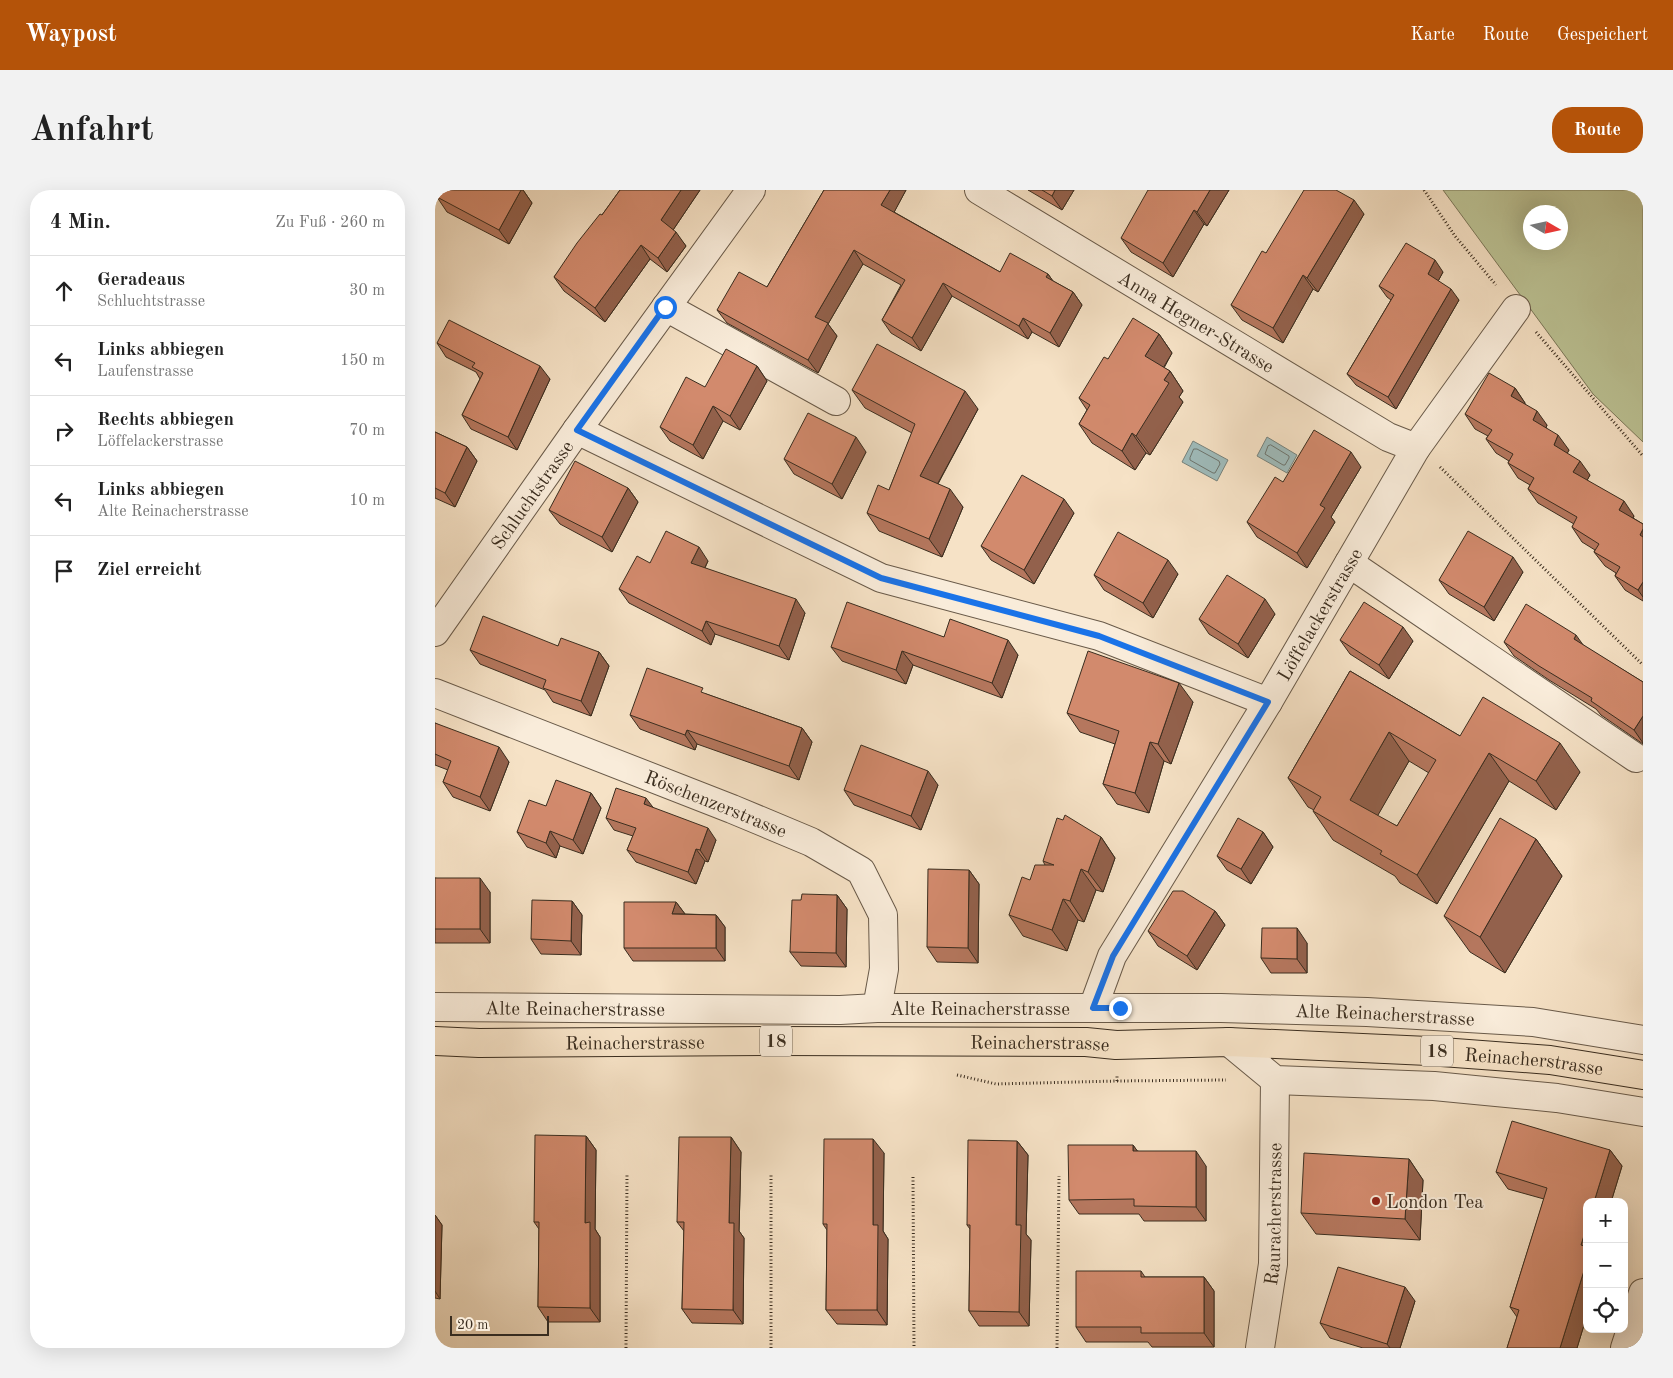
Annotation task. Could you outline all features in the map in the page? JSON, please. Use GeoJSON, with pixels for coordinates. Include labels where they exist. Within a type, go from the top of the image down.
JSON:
{"type":"FeatureCollection","features":[{"type":"Feature","properties":{"kind":"main road","name":"Reinacherstrasse"},"geometry":{"type":"LineString","coordinates":[[435,1041],[479,1043],[1086,1042],[1116,1045],[1229,1042],[1428,1051],[1541,1059],[1643,1074]]}},
{"type":"Feature","properties":{"kind":"street","name":"Schluchtstrasse"},"geometry":{"type":"LineString","coordinates":[[437,626],[751,190]]}},
{"type":"Feature","properties":{"kind":"street","name":"Anna Hegner-Strasse"},"geometry":{"type":"LineString","coordinates":[[979,190],[1388,437],[1416,448]]}},
{"type":"Feature","properties":{"kind":"street"},"geometry":{"type":"LineString","coordinates":[[665,307],[835,401]]}},
{"type":"Feature","properties":{"kind":"street","name":"Löffelackerstrasse"},"geometry":{"type":"LineString","coordinates":[[1093,1008],[1113,956],[1268,702],[1416,448],[1516,309]]}},
{"type":"Feature","properties":{"kind":"street"},"geometry":{"type":"LineString","coordinates":[[577,430],[881,578],[1099,636],[1268,702]]}},
{"type":"Feature","properties":{"kind":"street"},"geometry":{"type":"LineString","coordinates":[[1349,563],[1636,758]]}},
{"type":"Feature","properties":{"kind":"street","name":"Röschenzerstrasse"},"geometry":{"type":"LineString","coordinates":[[435,694],[811,842],[861,871],[883,915],[884,969],[877,1008]]}},
{"type":"Feature","properties":{"kind":"street","name":"Alte Reinacherstrasse"},"geometry":{"type":"LineString","coordinates":[[435,1007],[840,1010],[877,1008],[1221,1008],[1328,1011],[1533,1022],[1643,1040]]}},
{"type":"Feature","properties":{"kind":"street"},"geometry":{"type":"LineString","coordinates":[[1229,1042],[1275,1080],[1434,1086],[1557,1098],[1643,1112]]}},
{"type":"Feature","properties":{"kind":"street","name":"Rauracherstrasse"},"geometry":{"type":"LineString","coordinates":[[1260,1348],[1273,1264],[1275,1080]]}},
{"type":"Feature","properties":{"kind":"street"},"geometry":{"type":"LineString","coordinates":[[1625,1348],[1643,1293]]}},
{"type":"Feature","properties":{"kind":"path"},"geometry":{"type":"LineString","coordinates":[[1424,190],[1455,236],[1643,456]]}},
{"type":"Feature","properties":{"kind":"path"},"geometry":{"type":"LineString","coordinates":[[1416,448],[1434,461],[1643,665]]}},
{"type":"Feature","properties":{"kind":"path"},"geometry":{"type":"LineString","coordinates":[[1117,1081],[1275,1080]]}},
{"type":"Feature","properties":{"kind":"path"},"geometry":{"type":"LineString","coordinates":[[626,1348],[627,1173]]}},
{"type":"Feature","properties":{"kind":"path"},"geometry":{"type":"LineString","coordinates":[[771,1175],[771,1348]]}},
{"type":"Feature","properties":{"kind":"path"},"geometry":{"type":"LineString","coordinates":[[1057,1348],[1059,1176]]}},
{"type":"Feature","properties":{"kind":"path"},"geometry":{"type":"LineString","coordinates":[[913,1177],[914,1348]]}},
{"type":"Feature","properties":{"kind":"green space"},"geometry":{"type":"Polygon","coordinates":[[[1443,190],[1643,190],[1643,442],[1593,394],[1443,190]]]}},
{"type":"Feature","properties":{"kind":"water"},"geometry":{"type":"Polygon","coordinates":[[[1267,437],[1297,455],[1287,473],[1257,456],[1267,437]]]}},
{"type":"Feature","properties":{"kind":"water"},"geometry":{"type":"Polygon","coordinates":[[[1193,441],[1228,460],[1217,481],[1182,462],[1193,441]]]}},
{"type":"Feature","properties":{"kind":"building"},"geometry":{"type":"Polygon","coordinates":[[[441,190],[521,190],[499,230],[437,197],[441,190]]]}},
{"type":"Feature","properties":{"kind":"building"},"geometry":{"type":"Polygon","coordinates":[[[620,190],[681,190],[661,220],[676,232],[658,258],[641,245],[595,308],[554,277],[577,243],[600,214],[602,215],[620,190]]]}},
{"type":"Feature","properties":{"kind":"building"},"geometry":{"type":"Polygon","coordinates":[[[824,190],[890,190],[881,205],[1000,272],[1010,253],[1048,274],[1046,277],[1073,292],[1050,333],[1023,318],[1019,326],[943,283],[912,338],[882,320],[905,280],[854,250],[815,317],[828,323],[808,360],[717,310],[739,272],[767,287],[824,190]]]}},
{"type":"Feature","properties":{"kind":"building"},"geometry":{"type":"Polygon","coordinates":[[[1042,190],[1055,190],[1052,196],[1042,190]]]}},
{"type":"Feature","properties":{"kind":"building"},"geometry":{"type":"Polygon","coordinates":[[[1148,190],[1210,190],[1197,212],[1194,210],[1163,263],[1121,238],[1148,190]]]}},
{"type":"Feature","properties":{"kind":"building"},"geometry":{"type":"Polygon","coordinates":[[[1304,190],[1336,190],[1354,200],[1307,278],[1303,275],[1273,328],[1231,305],[1262,251],[1266,253],[1304,190]]]}},
{"type":"Feature","properties":{"kind":"building"},"geometry":{"type":"Polygon","coordinates":[[[1406,243],[1435,260],[1428,274],[1451,289],[1388,397],[1347,374],[1394,295],[1379,286],[1406,243]]]}},
{"type":"Feature","properties":{"kind":"building"},"geometry":{"type":"Polygon","coordinates":[[[1133,318],[1159,334],[1145,356],[1170,371],[1164,380],[1169,383],[1136,436],[1132,433],[1122,451],[1079,424],[1090,405],[1079,398],[1104,357],[1108,359],[1133,318]]]}},
{"type":"Feature","properties":{"kind":"building"},"geometry":{"type":"Polygon","coordinates":[[[449,320],[540,366],[508,437],[462,415],[483,373],[472,367],[475,363],[437,343],[449,320]]]}},
{"type":"Feature","properties":{"kind":"building"},"geometry":{"type":"Polygon","coordinates":[[[877,344],[965,391],[920,476],[950,489],[929,539],[867,513],[878,485],[889,490],[915,424],[852,390],[877,344]]]}},
{"type":"Feature","properties":{"kind":"building"},"geometry":{"type":"Polygon","coordinates":[[[726,349],[757,366],[730,416],[713,406],[693,445],[660,427],[686,377],[705,387],[726,349]]]}},
{"type":"Feature","properties":{"kind":"building"},"geometry":{"type":"Polygon","coordinates":[[[1489,373],[1515,388],[1511,396],[1537,411],[1533,420],[1558,435],[1554,445],[1580,461],[1573,472],[1624,501],[1619,510],[1643,524],[1640,535],[1643,537],[1643,582],[1638,590],[1615,576],[1620,567],[1594,552],[1599,544],[1572,527],[1577,517],[1528,489],[1534,478],[1508,463],[1513,454],[1486,439],[1492,430],[1465,414],[1489,373]]]}},
{"type":"Feature","properties":{"kind":"building"},"geometry":{"type":"Polygon","coordinates":[[[808,413],[856,437],[832,484],[784,459],[808,413]]]}},
{"type":"Feature","properties":{"kind":"building"},"geometry":{"type":"Polygon","coordinates":[[[1314,430],[1351,452],[1320,505],[1325,508],[1297,553],[1247,522],[1275,477],[1283,482],[1314,430]]]}},
{"type":"Feature","properties":{"kind":"building"},"geometry":{"type":"Polygon","coordinates":[[[435,432],[467,447],[445,493],[435,488],[435,432]]]}},
{"type":"Feature","properties":{"kind":"building"},"geometry":{"type":"Polygon","coordinates":[[[575,461],[628,488],[602,537],[549,510],[575,461]]]}},
{"type":"Feature","properties":{"kind":"building"},"geometry":{"type":"Polygon","coordinates":[[[1022,475],[1064,499],[1024,570],[981,546],[1022,475]]]}},
{"type":"Feature","properties":{"kind":"building"},"geometry":{"type":"Polygon","coordinates":[[[666,531],[699,547],[691,563],[796,599],[779,646],[706,621],[702,631],[619,589],[637,556],[650,563],[666,531]]]}},
{"type":"Feature","properties":{"kind":"building"},"geometry":{"type":"Polygon","coordinates":[[[1468,531],[1513,557],[1484,607],[1439,580],[1468,531]]]}},
{"type":"Feature","properties":{"kind":"building"},"geometry":{"type":"Polygon","coordinates":[[[1118,532],[1168,560],[1143,603],[1094,575],[1118,532]]]}},
{"type":"Feature","properties":{"kind":"building"},"geometry":{"type":"Polygon","coordinates":[[[1227,575],[1265,599],[1238,644],[1199,619],[1227,575]]]}},
{"type":"Feature","properties":{"kind":"building"},"geometry":{"type":"Polygon","coordinates":[[[847,602],[944,637],[950,619],[1008,640],[992,683],[902,651],[896,670],[831,647],[847,602]]]}},
{"type":"Feature","properties":{"kind":"building"},"geometry":{"type":"Polygon","coordinates":[[[1364,602],[1403,627],[1379,665],[1340,640],[1364,602]]]}},
{"type":"Feature","properties":{"kind":"building"},"geometry":{"type":"Polygon","coordinates":[[[1526,604],[1576,635],[1574,639],[1643,682],[1643,716],[1634,730],[1591,701],[1592,698],[1504,642],[1526,604]]]}},
{"type":"Feature","properties":{"kind":"building"},"geometry":{"type":"Polygon","coordinates":[[[483,616],[558,646],[561,638],[599,652],[581,701],[543,688],[546,680],[470,650],[483,616]]]}},
{"type":"Feature","properties":{"kind":"building"},"geometry":{"type":"Polygon","coordinates":[[[1088,651],[1179,683],[1158,744],[1150,742],[1135,793],[1103,784],[1119,731],[1067,713],[1088,651]]]}},
{"type":"Feature","properties":{"kind":"building"},"geometry":{"type":"Polygon","coordinates":[[[647,668],[703,688],[701,692],[802,728],[789,766],[687,730],[685,735],[630,715],[647,668]]]}},
{"type":"Feature","properties":{"kind":"building"},"geometry":{"type":"Polygon","coordinates":[[[1350,671],[1460,736],[1483,697],[1560,743],[1536,781],[1489,753],[1417,875],[1380,854],[1382,851],[1313,811],[1321,797],[1288,778],[1350,671]],[[1389,732],[1350,800],[1397,826],[1436,760],[1389,732]]]}},
{"type":"Feature","properties":{"kind":"building"},"geometry":{"type":"Polygon","coordinates":[[[435,723],[499,747],[480,797],[443,782],[451,761],[435,754],[435,723]]]}},
{"type":"Feature","properties":{"kind":"building"},"geometry":{"type":"Polygon","coordinates":[[[861,745],[928,771],[911,816],[844,790],[861,745]]]}},
{"type":"Feature","properties":{"kind":"building"},"geometry":{"type":"Polygon","coordinates":[[[556,780],[591,793],[573,840],[550,831],[546,843],[517,832],[529,800],[546,806],[556,780]]]}},
{"type":"Feature","properties":{"kind":"building"},"geometry":{"type":"Polygon","coordinates":[[[616,788],[646,798],[644,804],[708,828],[700,850],[696,849],[688,872],[627,850],[636,828],[606,818],[616,788]]]}},
{"type":"Feature","properties":{"kind":"building"},"geometry":{"type":"Polygon","coordinates":[[[1065,815],[1101,837],[1088,872],[1081,869],[1070,901],[1063,899],[1052,930],[1009,915],[1022,877],[1030,880],[1035,865],[1054,865],[1043,861],[1057,818],[1063,820],[1065,815]]]}},
{"type":"Feature","properties":{"kind":"building"},"geometry":{"type":"Polygon","coordinates":[[[1238,818],[1263,832],[1241,869],[1217,856],[1238,818]]]}},
{"type":"Feature","properties":{"kind":"building"},"geometry":{"type":"Polygon","coordinates":[[[1500,818],[1536,839],[1480,937],[1444,916],[1500,818]]]}},
{"type":"Feature","properties":{"kind":"building"},"geometry":{"type":"Polygon","coordinates":[[[928,869],[969,870],[968,948],[927,947],[928,869]]]}},
{"type":"Feature","properties":{"kind":"building"},"geometry":{"type":"Polygon","coordinates":[[[435,878],[480,878],[480,929],[435,929],[435,878]]]}},
{"type":"Feature","properties":{"kind":"building"},"geometry":{"type":"Polygon","coordinates":[[[1173,891],[1183,891],[1215,911],[1187,956],[1148,931],[1173,891]]]}},
{"type":"Feature","properties":{"kind":"building"},"geometry":{"type":"Polygon","coordinates":[[[802,894],[837,895],[836,953],[790,952],[792,900],[801,900],[802,894]]]}},
{"type":"Feature","properties":{"kind":"building"},"geometry":{"type":"Polygon","coordinates":[[[532,900],[572,901],[571,941],[531,939],[532,900]]]}},
{"type":"Feature","properties":{"kind":"building"},"geometry":{"type":"Polygon","coordinates":[[[624,902],[676,902],[672,914],[716,915],[716,948],[624,948],[624,902]]]}},
{"type":"Feature","properties":{"kind":"building"},"geometry":{"type":"Polygon","coordinates":[[[1262,928],[1297,928],[1297,959],[1261,958],[1262,928]]]}},
{"type":"Feature","properties":{"kind":"building"},"geometry":{"type":"Polygon","coordinates":[[[1512,1121],[1610,1150],[1595,1198],[1583,1198],[1583,1239],[1581,1245],[1583,1246],[1583,1274],[1560,1348],[1507,1348],[1519,1310],[1510,1307],[1547,1188],[1496,1172],[1512,1121]]]}},
{"type":"Feature","properties":{"kind":"building"},"geometry":{"type":"Polygon","coordinates":[[[535,1135],[586,1136],[585,1223],[590,1222],[590,1308],[538,1307],[539,1222],[534,1222],[535,1135]]]}},
{"type":"Feature","properties":{"kind":"building"},"geometry":{"type":"Polygon","coordinates":[[[679,1137],[731,1137],[729,1223],[734,1223],[733,1310],[682,1309],[684,1222],[677,1222],[679,1137]]]}},
{"type":"Feature","properties":{"kind":"building"},"geometry":{"type":"Polygon","coordinates":[[[824,1139],[873,1139],[873,1225],[878,1225],[877,1310],[826,1310],[827,1224],[823,1224],[824,1139]]]}},
{"type":"Feature","properties":{"kind":"building"},"geometry":{"type":"Polygon","coordinates":[[[968,1140],[1017,1141],[1016,1225],[1021,1225],[1019,1312],[969,1311],[970,1225],[967,1225],[968,1140]]]}},
{"type":"Feature","properties":{"kind":"building"},"geometry":{"type":"Polygon","coordinates":[[[1068,1145],[1133,1145],[1133,1151],[1196,1151],[1196,1207],[1134,1206],[1134,1199],[1069,1200],[1068,1145]]]}},
{"type":"Feature","properties":{"kind":"building"},"geometry":{"type":"Polygon","coordinates":[[[1304,1153],[1409,1159],[1405,1219],[1301,1213],[1304,1153]]]}},
{"type":"Feature","properties":{"kind":"building"},"geometry":{"type":"Polygon","coordinates":[[[1338,1267],[1405,1287],[1387,1344],[1320,1323],[1338,1267]]]}},
{"type":"Feature","properties":{"kind":"building"},"geometry":{"type":"Polygon","coordinates":[[[1076,1271],[1141,1271],[1141,1277],[1204,1277],[1204,1333],[1141,1333],[1141,1327],[1076,1327],[1076,1271]]]}},
{"type":"Feature","properties":{"kind":"place","name":"London Tea"},"geometry":{"type":"Point","coordinates":[1376,1201]}},
{"type":"Feature","properties":{"kind":"route"},"geometry":{"type":"LineString","coordinates":[[665,307],[577,430],[881,578],[1099,636],[1268,702],[1113,956],[1093,1008],[1120,1008]]}}]}
